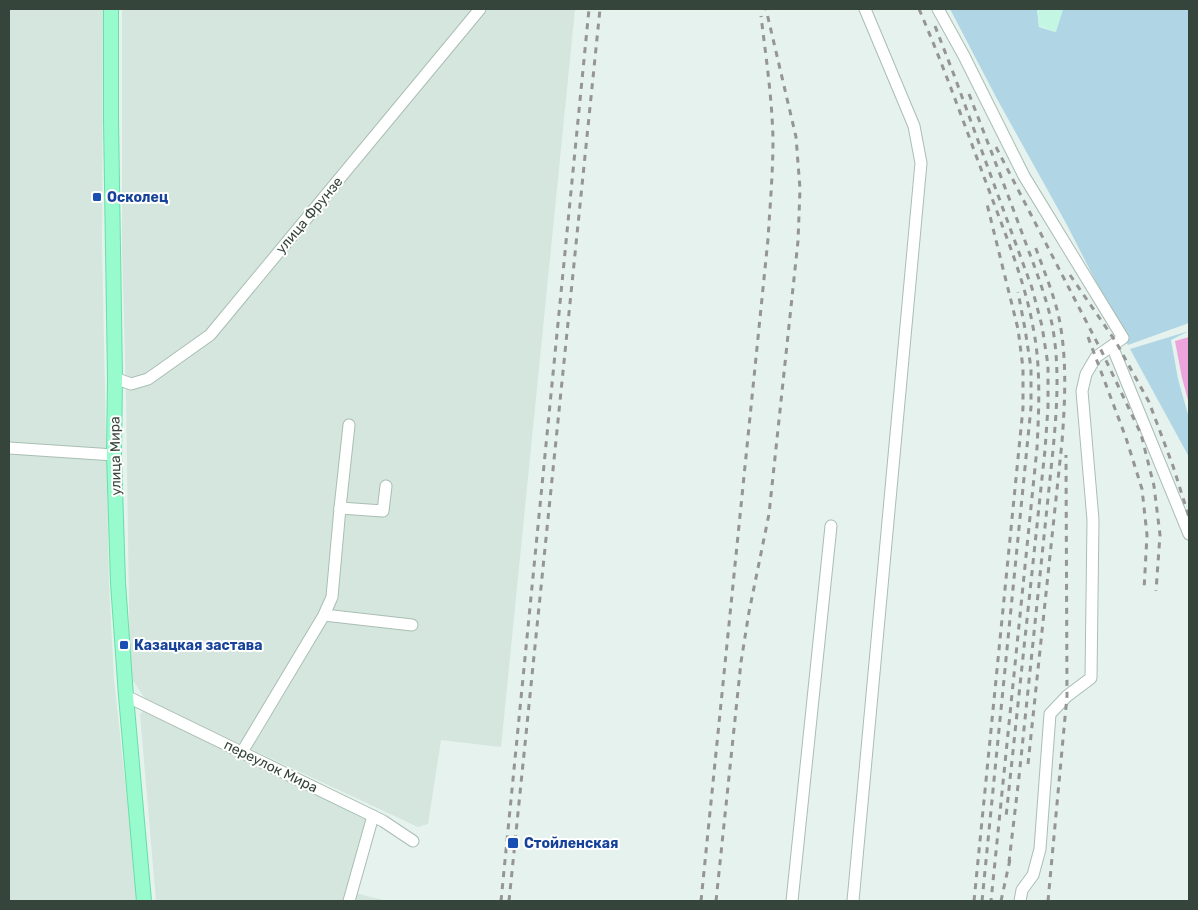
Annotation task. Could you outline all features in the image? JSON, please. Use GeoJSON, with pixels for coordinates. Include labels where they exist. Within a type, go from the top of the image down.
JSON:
{"type":"FeatureCollection","features":[{"type":"Feature","properties":{"kind":"main road","name":"улица Мира"},"geometry":{"type":"LineString","coordinates":[[111,9],[115,378],[114,455],[118,584],[144,901]]}},
{"type":"Feature","properties":{"kind":"street","name":"улица Фрунзе"},"geometry":{"type":"LineString","coordinates":[[115,378],[131,384],[148,379],[210,335],[480,9]]}},
{"type":"Feature","properties":{"kind":"street"},"geometry":{"type":"LineString","coordinates":[[853,901],[920,163],[914,126],[865,9]]}},
{"type":"Feature","properties":{"kind":"street"},"geometry":{"type":"LineString","coordinates":[[938,9],[964,56],[1024,176],[1123,338],[1096,357],[1086,374],[1082,391],[1093,520],[1091,678],[1067,696],[1050,714],[1040,849],[1033,875],[1022,890],[1020,901]]}},
{"type":"Feature","properties":{"kind":"street"},"geometry":{"type":"LineString","coordinates":[[1112,346],[1189,534]]}},
{"type":"Feature","properties":{"kind":"street"},"geometry":{"type":"LineString","coordinates":[[242,752],[324,615],[332,597],[349,425]]}},
{"type":"Feature","properties":{"kind":"street"},"geometry":{"type":"LineString","coordinates":[[9,448],[114,455]]}},
{"type":"Feature","properties":{"kind":"street"},"geometry":{"type":"LineString","coordinates":[[340,508],[383,511],[386,486]]}},
{"type":"Feature","properties":{"kind":"street"},"geometry":{"type":"LineString","coordinates":[[792,901],[831,526]]}},
{"type":"Feature","properties":{"kind":"street"},"geometry":{"type":"LineString","coordinates":[[324,615],[412,625]]}},
{"type":"Feature","properties":{"kind":"street","name":"переулок Мира"},"geometry":{"type":"LineString","coordinates":[[126,696],[383,821],[413,841]]}},
{"type":"Feature","properties":{"kind":"street"},"geometry":{"type":"LineString","coordinates":[[349,901],[373,816]]}},
{"type":"Feature","properties":{"kind":"shaded area"},"geometry":{"type":"Polygon","coordinates":[[[9,9],[103,9],[102,247],[109,584],[114,679],[138,901],[9,901],[9,9]]]}},
{"type":"Feature","properties":{"kind":"shaded area"},"geometry":{"type":"Polygon","coordinates":[[[122,9],[575,9],[501,747],[441,740],[428,824],[418,827],[146,700],[130,676],[122,250],[122,9]]]}},
{"type":"Feature","properties":{"kind":"shaded area"},"geometry":{"type":"Polygon","coordinates":[[[950,9],[1037,9],[1039,27],[1055,32],[1063,9],[1189,9],[1189,323],[1128,345],[1067,225],[997,99],[950,9]]]}},
{"type":"Feature","properties":{"kind":"shaded area"},"geometry":{"type":"Polygon","coordinates":[[[1189,331],[1171,340],[1178,379],[1189,418],[1189,457],[1130,349],[1189,331]]]}},
{"type":"Feature","properties":{"kind":"shaded area"},"geometry":{"type":"Polygon","coordinates":[[[1189,337],[1189,404],[1175,341],[1189,337]]]}},
{"type":"Feature","properties":{"kind":"shaded area"},"geometry":{"type":"Polygon","coordinates":[[[144,710],[257,767],[368,818],[349,889],[359,894],[387,901],[156,901],[140,714],[144,710]]]}},
{"type":"Feature","properties":{"kind":"sand"},"geometry":{"type":"Polygon","coordinates":[[[1037,9],[1063,9],[1056,32],[1039,26],[1037,9]]]}},
{"type":"Feature","properties":{"kind":"railway"},"geometry":{"type":"LineString","coordinates":[[501,901],[589,9]]}},
{"type":"Feature","properties":{"kind":"railway"},"geometry":{"type":"LineString","coordinates":[[509,901],[600,9]]}},
{"type":"Feature","properties":{"kind":"railway"},"geometry":{"type":"LineString","coordinates":[[716,901],[741,662],[769,514],[798,241],[800,189],[796,137],[766,9]]}},
{"type":"Feature","properties":{"kind":"railway"},"geometry":{"type":"LineString","coordinates":[[919,9],[947,78],[1014,259],[1030,310],[1036,342],[1039,402],[1037,448],[991,901]]}},
{"type":"Feature","properties":{"kind":"railway"},"geometry":{"type":"LineString","coordinates":[[701,901],[768,239],[773,139],[761,16]]}},
{"type":"Feature","properties":{"kind":"railway"},"geometry":{"type":"LineString","coordinates":[[935,26],[1032,288],[1042,326],[1048,365],[1045,450],[1006,817]]}},
{"type":"Feature","properties":{"kind":"railway"},"geometry":{"type":"LineString","coordinates":[[969,94],[1047,303],[1055,340],[1057,371],[1057,403],[1053,450],[1009,862]]}},
{"type":"Feature","properties":{"kind":"railway"},"geometry":{"type":"LineString","coordinates":[[996,147],[1102,352],[1141,434],[1154,486],[1160,535],[1156,591]]}},
{"type":"Feature","properties":{"kind":"railway"},"geometry":{"type":"LineString","coordinates":[[974,901],[1023,408],[1023,368],[1018,329],[986,200]]}},
{"type":"Feature","properties":{"kind":"railway"},"geometry":{"type":"LineString","coordinates":[[1028,764],[1062,442],[1065,382],[1064,353],[1058,313],[1034,243]]}},
{"type":"Feature","properties":{"kind":"railway"},"geometry":{"type":"LineString","coordinates":[[1070,275],[1116,342],[1149,402],[1173,466],[1189,517]]}},
{"type":"Feature","properties":{"kind":"railway"},"geometry":{"type":"LineString","coordinates":[[982,901],[1031,407],[1031,368],[1018,292]]}},
{"type":"Feature","properties":{"kind":"railway"},"geometry":{"type":"LineString","coordinates":[[1088,337],[1126,438],[1142,489],[1147,535],[1144,590]]}},
{"type":"Feature","properties":{"kind":"railway"},"geometry":{"type":"LineString","coordinates":[[1048,901],[1067,696],[1066,455]]}},
{"type":"Feature","properties":{"kind":"railway"},"geometry":{"type":"LineString","coordinates":[[1001,901],[1011,855]]}},
{"type":"Feature","properties":{"kind":"place","name":"Осколец"},"geometry":{"type":"Point","coordinates":[97,197]}},
{"type":"Feature","properties":{"kind":"place","name":"Казацкая застава"},"geometry":{"type":"Point","coordinates":[124,645]}},
{"type":"Feature","properties":{"kind":"place","name":"Стойленская"},"geometry":{"type":"Point","coordinates":[513,843]}}]}
